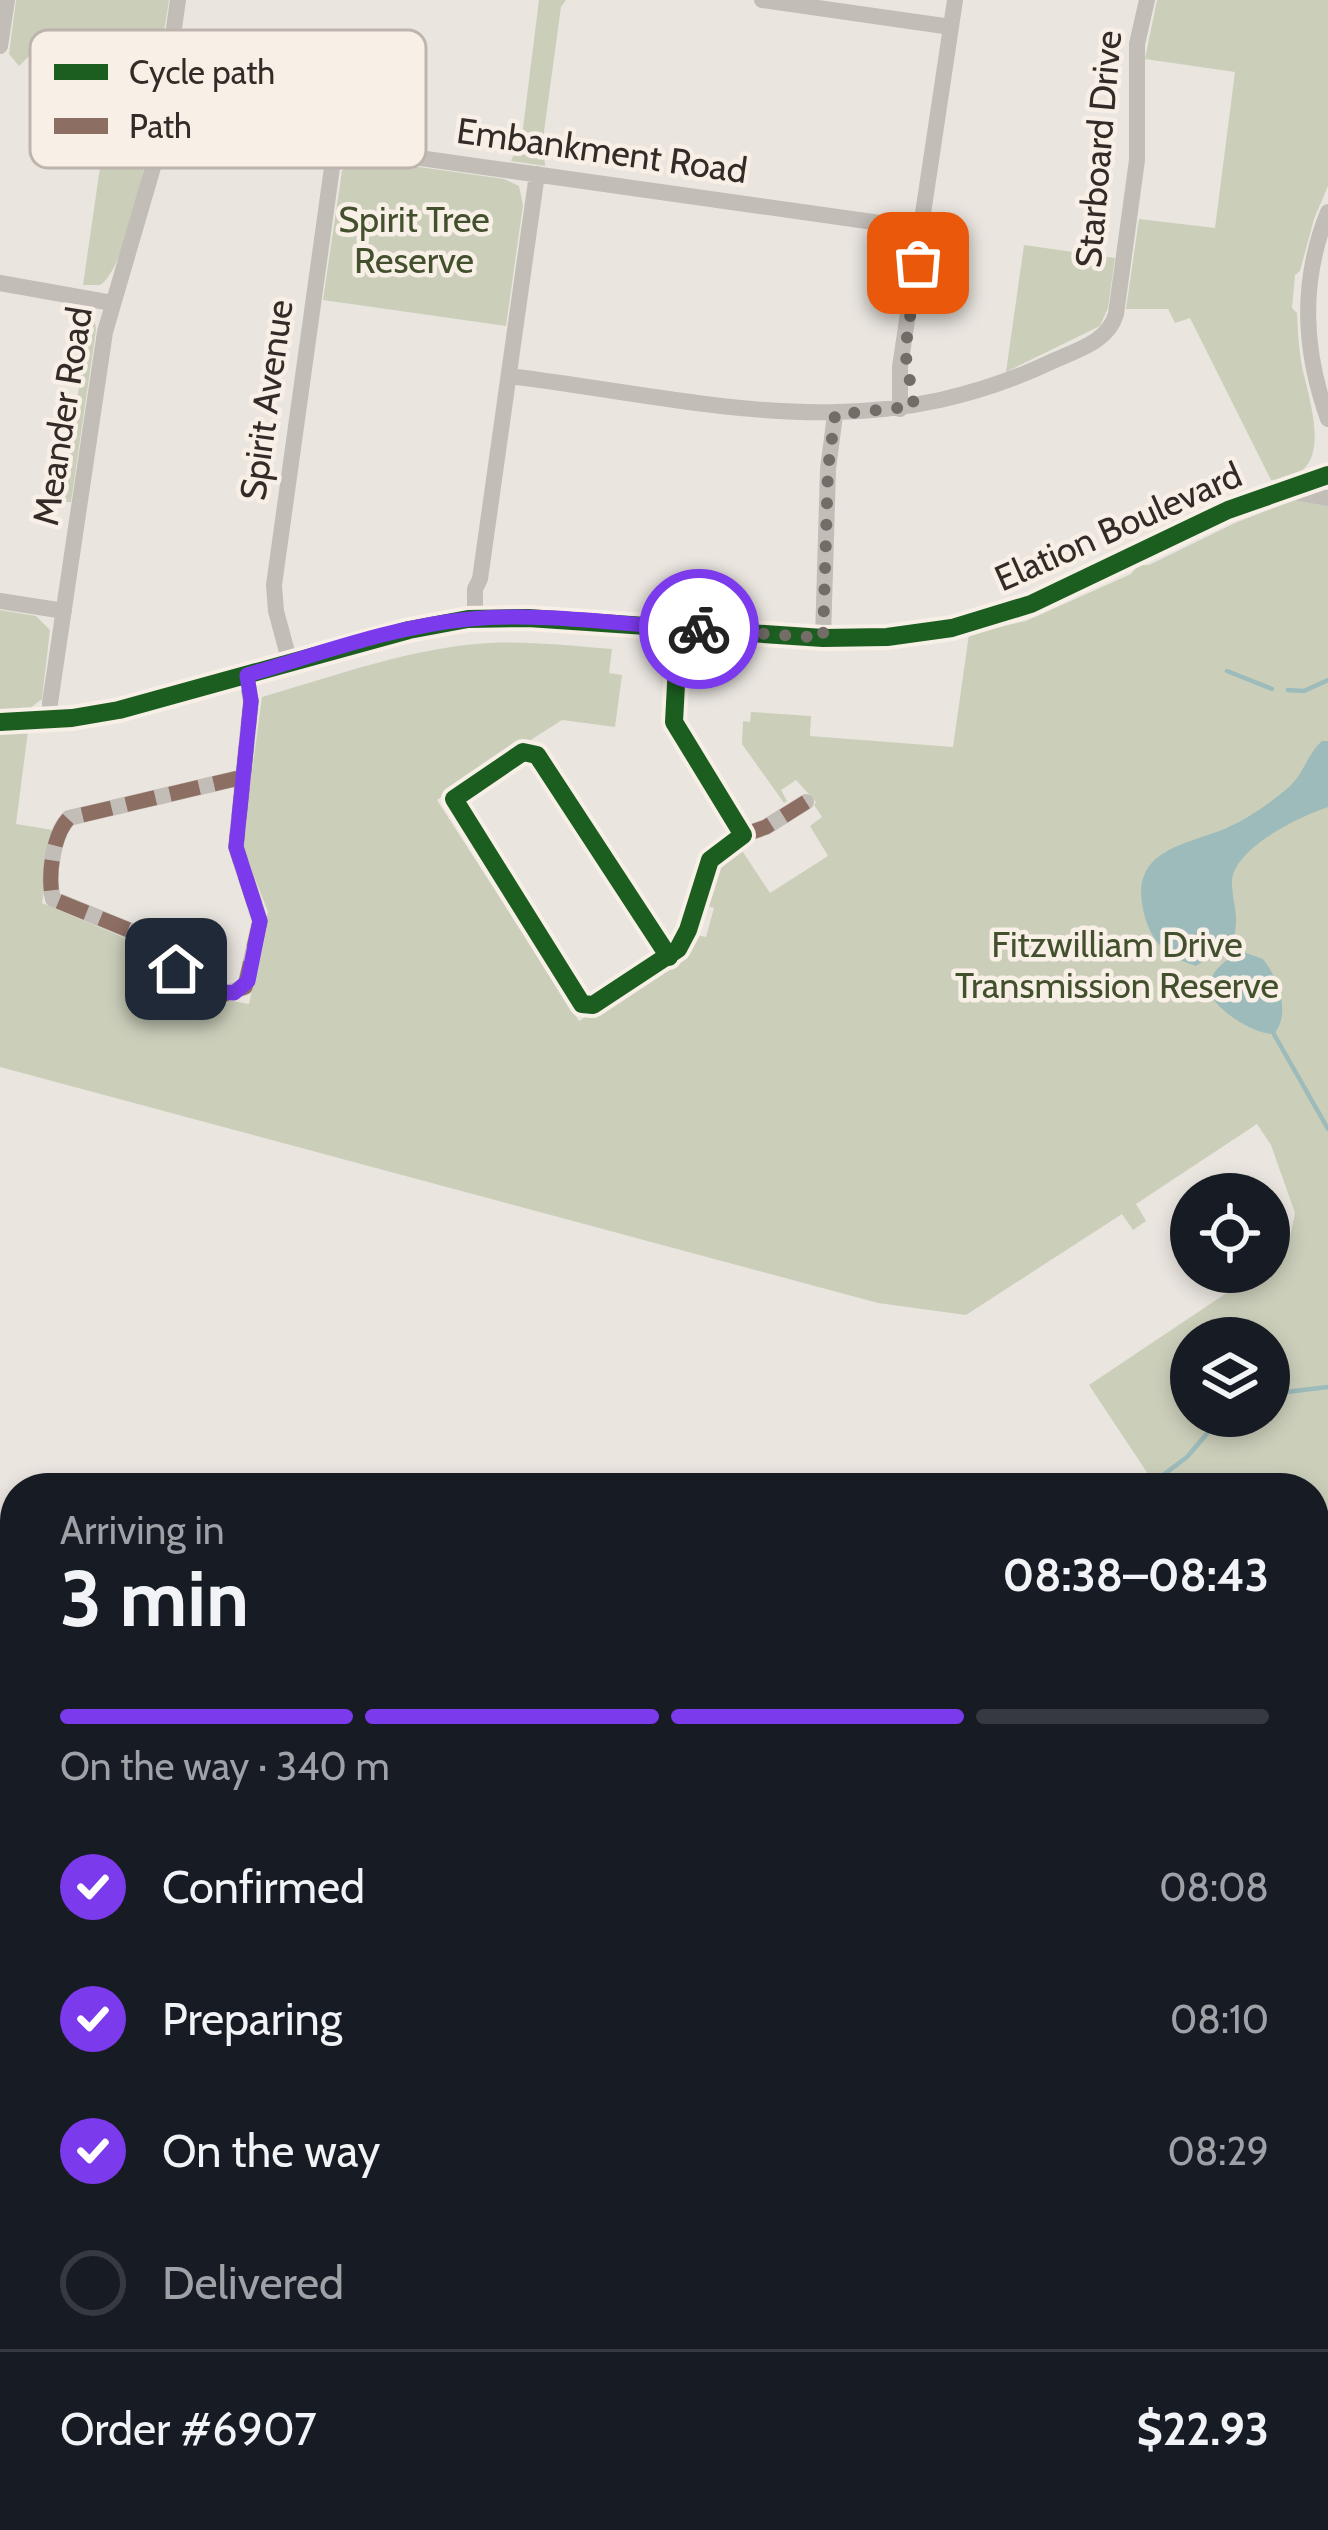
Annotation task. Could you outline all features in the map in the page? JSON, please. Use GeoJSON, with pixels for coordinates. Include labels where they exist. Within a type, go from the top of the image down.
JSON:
{"type":"FeatureCollection","features":[{"type":"Feature","properties":{"kind":"street"},"geometry":{"type":"LineString","coordinates":[[0,46],[7,0]]}},
{"type":"Feature","properties":{"kind":"street","name":"Meander Road"},"geometry":{"type":"LineString","coordinates":[[174,30],[178,0]]}},
{"type":"Feature","properties":{"kind":"street"},"geometry":{"type":"LineString","coordinates":[[762,0],[951,27]]}},
{"type":"Feature","properties":{"kind":"street"},"geometry":{"type":"LineString","coordinates":[[907,407],[905,351],[955,0]]}},
{"type":"Feature","properties":{"kind":"street","name":"Starboard Drive"},"geometry":{"type":"LineString","coordinates":[[509,376],[754,410],[829,415],[907,407],[1013,378],[1093,342],[1112,327],[1137,160],[1137,44],[1147,0]]}},
{"type":"Feature","properties":{"kind":"street","name":"Embankment Road"},"geometry":{"type":"LineString","coordinates":[[426,159],[922,229]]}},
{"type":"Feature","properties":{"kind":"street","name":"Meander Road"},"geometry":{"type":"LineString","coordinates":[[55,720],[50,703],[101,351],[153,168]]}},
{"type":"Feature","properties":{"kind":"street","name":"Spirit Avenue"},"geometry":{"type":"LineString","coordinates":[[290,663],[276,611],[275,571],[332,168]]}},
{"type":"Feature","properties":{"kind":"street"},"geometry":{"type":"LineString","coordinates":[[480,618],[480,579],[537,174]]}},
{"type":"Feature","properties":{"kind":"street"},"geometry":{"type":"LineString","coordinates":[[1328,212],[1310,272],[1306,320],[1312,371],[1328,419]]}},
{"type":"Feature","properties":{"kind":"street"},"geometry":{"type":"LineString","coordinates":[[0,284],[112,302]]}},
{"type":"Feature","properties":{"kind":"street"},"geometry":{"type":"LineString","coordinates":[[823,638],[829,415]]}},
{"type":"Feature","properties":{"kind":"street","name":"Elation Boulevard"},"geometry":{"type":"LineString","coordinates":[[0,722],[119,710],[409,629],[480,618],[823,638],[921,633],[1007,613],[1091,578],[1228,510],[1328,475]]}},
{"type":"Feature","properties":{"kind":"street","name":"Elation Boulevard"},"geometry":{"type":"LineString","coordinates":[[1287,491],[1328,498]]}},
{"type":"Feature","properties":{"kind":"street"},"geometry":{"type":"LineString","coordinates":[[0,601],[64,611]]}},
{"type":"Feature","properties":{"kind":"street"},"geometry":{"type":"LineString","coordinates":[[679,628],[674,722],[743,835]]}},
{"type":"Feature","properties":{"kind":"street"},"geometry":{"type":"LineString","coordinates":[[243,777],[70,818],[58,836],[50,889],[53,898],[175,950],[181,986],[226,994],[240,991],[248,981],[260,921],[236,847],[251,701],[247,675]]}},
{"type":"Feature","properties":{"kind":"street"},"geometry":{"type":"LineString","coordinates":[[669,956],[537,754],[523,752],[454,799],[582,1004],[593,1005],[669,956],[684,940],[710,860],[743,835],[806,802]]}},
{"type":"Feature","properties":{"kind":"green space"},"geometry":{"type":"Polygon","coordinates":[[[16,0],[169,0],[165,30],[30,30],[30,57],[19,66],[9,54],[16,0]]]}},
{"type":"Feature","properties":{"kind":"green space"},"geometry":{"type":"Polygon","coordinates":[[[539,0],[566,0],[561,7],[543,139],[545,166],[511,161],[522,136],[539,0]]]}},
{"type":"Feature","properties":{"kind":"green space"},"geometry":{"type":"Polygon","coordinates":[[[1157,0],[1328,0],[1328,186],[1295,275],[1292,308],[1297,313],[1314,448],[1302,471],[1289,477],[1271,480],[1190,318],[1175,323],[1168,309],[1126,309],[1139,219],[1215,228],[1235,72],[1145,59],[1157,0]]]}},
{"type":"Feature","properties":{"kind":"green space"},"geometry":{"type":"Polygon","coordinates":[[[100,168],[144,168],[127,234],[110,274],[100,285],[83,285],[100,168]]]}},
{"type":"Feature","properties":{"kind":"green space","name":"Spirit Tree Reserve"},"geometry":{"type":"Polygon","coordinates":[[[426,168],[504,179],[519,186],[523,205],[506,326],[323,300],[342,171],[426,168]]]}},
{"type":"Feature","properties":{"kind":"green space"},"geometry":{"type":"Polygon","coordinates":[[[1024,245],[1115,258],[1108,308],[1100,326],[1006,372],[1024,245]]]}},
{"type":"Feature","properties":{"kind":"green space"},"geometry":{"type":"Polygon","coordinates":[[[87,308],[94,315],[96,330],[71,502],[63,502],[88,322],[87,308]]]}},
{"type":"Feature","properties":{"kind":"green space","name":"Fitzwilliam Drive Transmission Reserve"},"geometry":{"type":"Polygon","coordinates":[[[1294,500],[1328,506],[1328,1473],[1147,1473],[1089,1385],[1170,1331],[1170,1437],[1290,1437],[1290,1317],[1191,1317],[1227,1293],[1290,1293],[1295,1213],[1290,1173],[1281,1173],[1257,1124],[1183,1173],[1170,1173],[1170,1182],[1136,1204],[1146,1221],[1133,1230],[1122,1214],[966,1315],[878,1303],[0,1067],[0,732],[28,731],[16,824],[53,830],[42,903],[170,957],[166,989],[249,1004],[268,912],[242,845],[262,697],[374,664],[461,646],[521,643],[612,649],[609,673],[622,675],[615,727],[562,720],[437,800],[579,1021],[689,950],[697,935],[706,937],[714,908],[703,905],[719,862],[721,865],[741,849],[770,893],[828,856],[810,826],[822,817],[816,802],[796,780],[781,790],[784,803],[742,744],[743,721],[750,722],[751,712],[811,716],[810,736],[953,747],[969,634],[1026,621],[1131,574],[1138,565],[1149,565],[1294,500]]]}},
{"type":"Feature","properties":{"kind":"green space"},"geometry":{"type":"Polygon","coordinates":[[[0,610],[36,616],[50,630],[42,699],[25,712],[0,714],[0,610]]]}},
{"type":"Feature","properties":{"kind":"water"},"geometry":{"type":"Polygon","coordinates":[[[1322,741],[1328,741],[1328,807],[1269,836],[1242,858],[1232,884],[1233,942],[1196,966],[1170,954],[1145,917],[1141,896],[1149,866],[1172,849],[1228,827],[1266,805],[1295,781],[1322,741]]]}},
{"type":"Feature","properties":{"kind":"water"},"geometry":{"type":"Polygon","coordinates":[[[1243,952],[1263,959],[1278,986],[1282,1017],[1274,1034],[1236,1020],[1208,990],[1220,966],[1243,952]]]}},
{"type":"Feature","properties":{"kind":"waterway"},"geometry":{"type":"LineString","coordinates":[[1227,671],[1272,689]]}},
{"type":"Feature","properties":{"kind":"waterway"},"geometry":{"type":"LineString","coordinates":[[1288,690],[1304,691],[1328,680]]}},
{"type":"Feature","properties":{"kind":"waterway"},"geometry":{"type":"LineString","coordinates":[[1271,1029],[1328,1129]]}},
{"type":"Feature","properties":{"kind":"waterway"},"geometry":{"type":"LineString","coordinates":[[1290,1392],[1328,1387]]}},
{"type":"Feature","properties":{"kind":"waterway"},"geometry":{"type":"LineString","coordinates":[[1166,1473],[1204,1437]]}},
{"type":"Feature","properties":{"kind":"marked path"},"geometry":{"type":"LineString","coordinates":[[243,777],[69,818],[53,856],[53,899],[175,949],[181,986],[226,994],[245,987],[260,921],[236,847],[251,701],[246,675]]}},
{"type":"Feature","properties":{"kind":"marked path"},"geometry":{"type":"LineString","coordinates":[[743,835],[806,802]]}},
{"type":"Feature","properties":{"kind":"cycle path"},"geometry":{"type":"LineString","coordinates":[[0,722],[119,710],[409,630],[468,619],[528,618],[823,638],[887,637],[952,628],[1031,604],[1228,510],[1328,475]]}},
{"type":"Feature","properties":{"kind":"cycle path"},"geometry":{"type":"LineString","coordinates":[[669,957],[537,755],[523,752],[454,799],[582,1004],[593,1005],[678,949],[710,860],[743,835],[674,722],[679,628]]}},
{"type":"Feature","properties":{"kind":"way so far"},"geometry":{"type":"LineString","coordinates":[[699,629],[823,638],[828,469],[835,415],[914,406],[905,351],[918,263]]}},
{"type":"Feature","properties":{"kind":"route"},"geometry":{"type":"LineString","coordinates":[[176,969],[177,981],[187,988],[226,994],[245,987],[248,981],[260,915],[236,847],[251,701],[247,675],[409,629],[467,619],[528,618],[699,629]]}}]}
